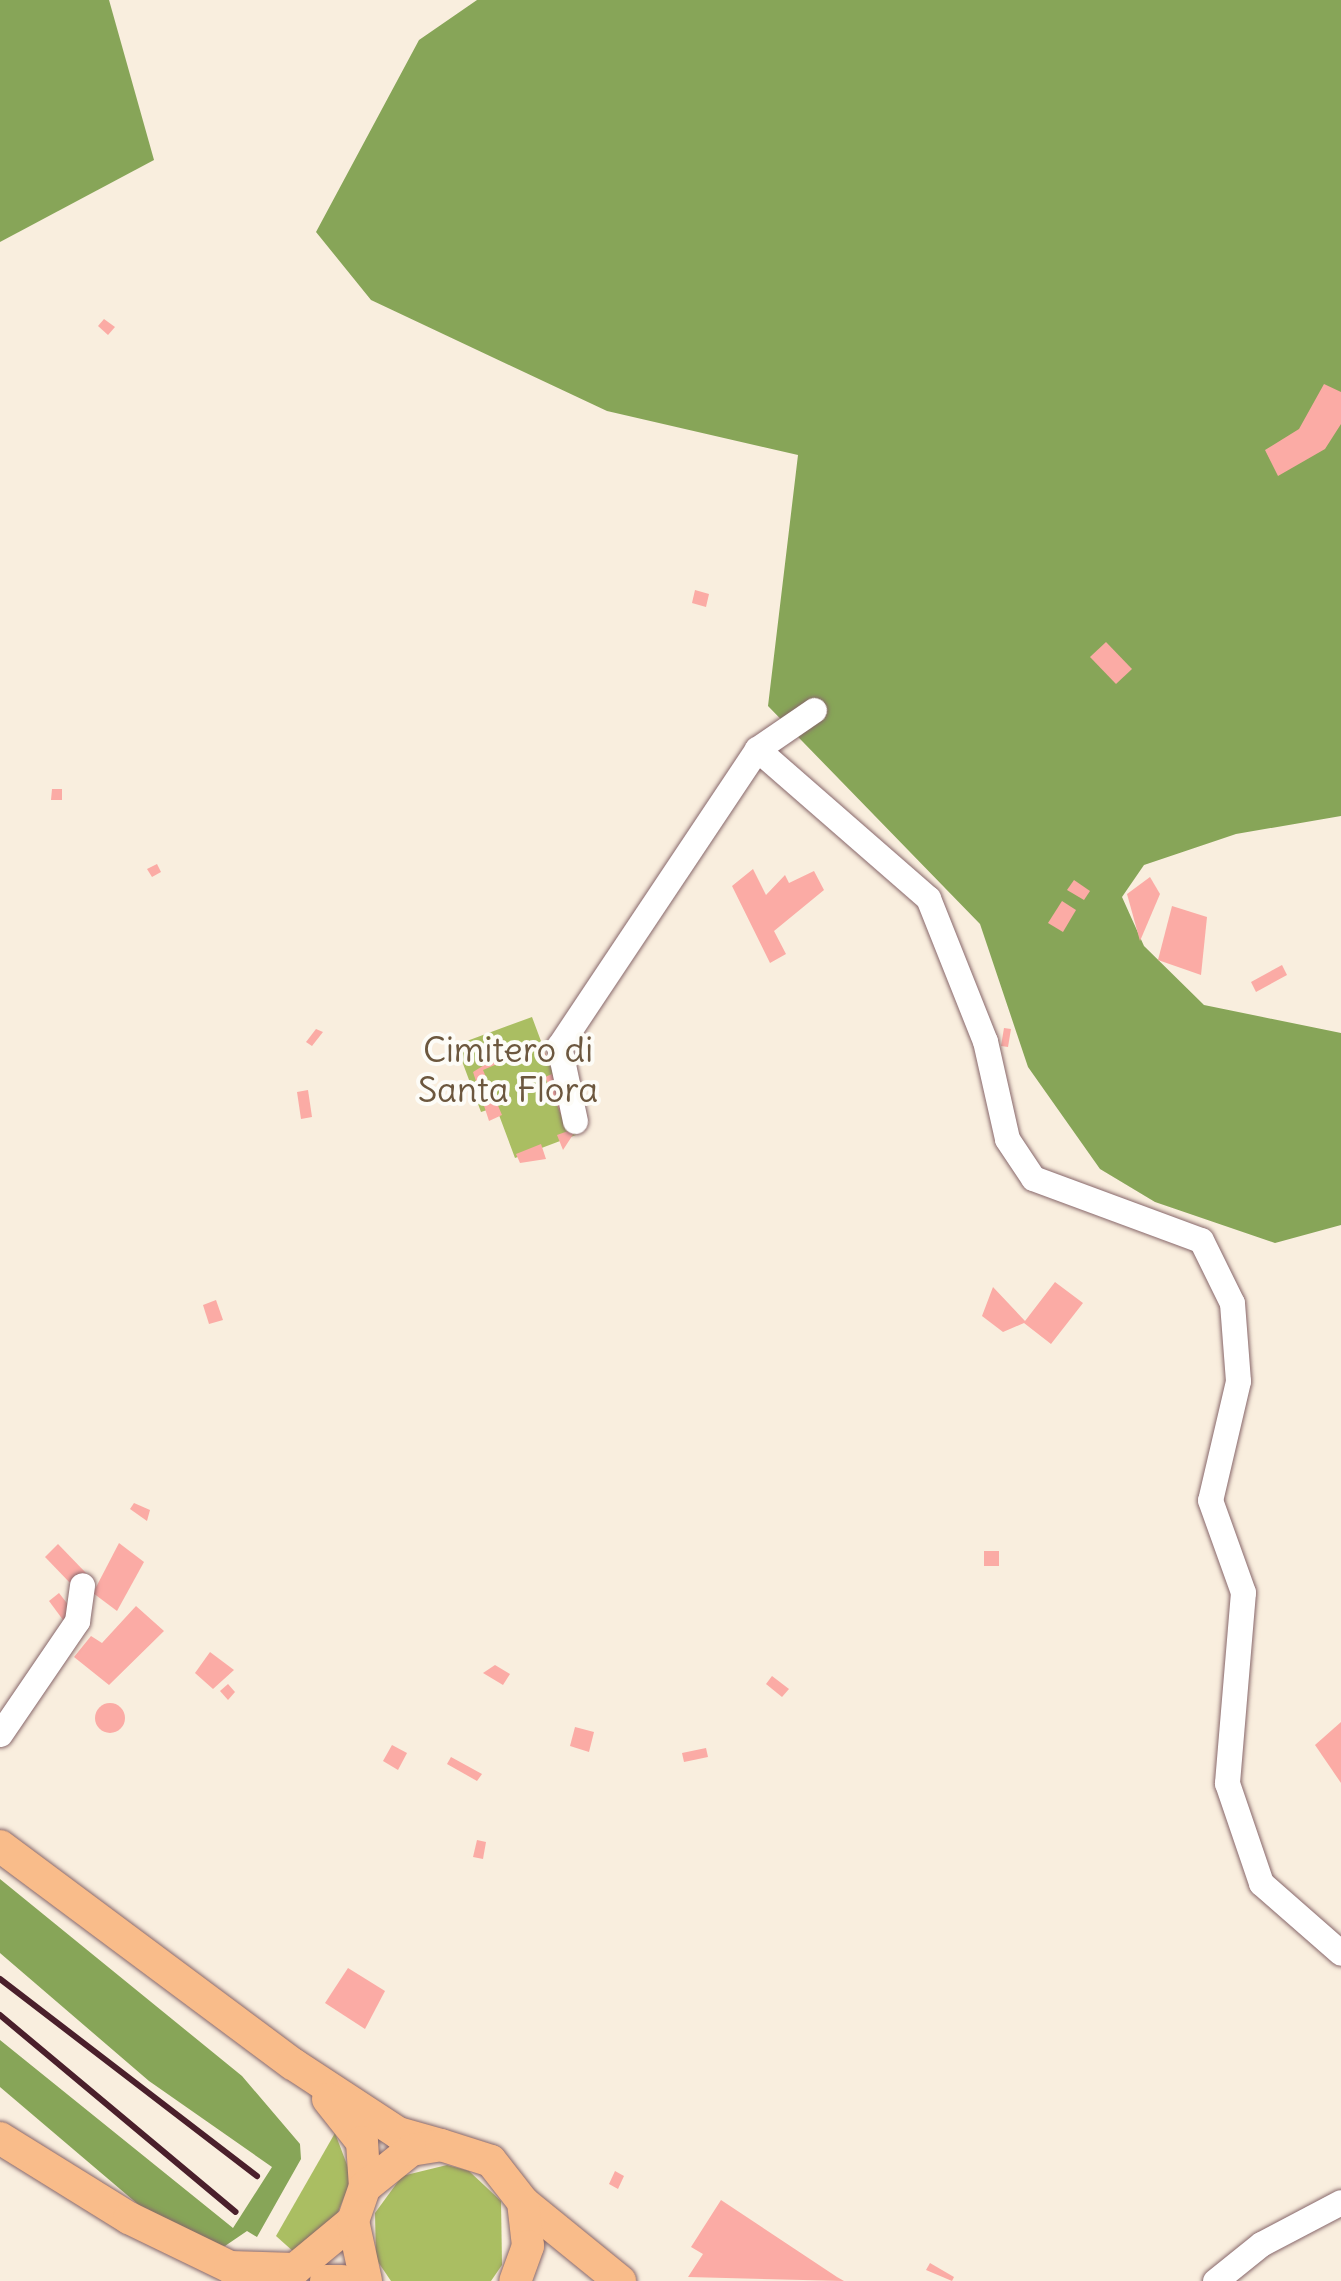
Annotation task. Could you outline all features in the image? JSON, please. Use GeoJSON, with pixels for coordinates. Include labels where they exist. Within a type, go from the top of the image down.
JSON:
{"type":"FeatureCollection","features":[{"type":"Feature","properties":{"kind":"main road"},"geometry":{"type":"LineString","coordinates":[[0,1846],[294,2064],[398,2133],[491,2161],[523,2202],[620,2281]]}},
{"type":"Feature","properties":{"kind":"main road"},"geometry":{"type":"LineString","coordinates":[[294,2064],[362,2142],[365,2187]]}},
{"type":"Feature","properties":{"kind":"main road"},"geometry":{"type":"LineString","coordinates":[[0,2138],[129,2218],[230,2267],[295,2269],[352,2221],[365,2187],[385,2164],[441,2145]]}},
{"type":"Feature","properties":{"kind":"main road"},"geometry":{"type":"LineString","coordinates":[[0,2159],[208,2281]]}},
{"type":"Feature","properties":{"kind":"main road"},"geometry":{"type":"LineString","coordinates":[[515,2281],[528,2246],[523,2202]]}},
{"type":"Feature","properties":{"kind":"main road"},"geometry":{"type":"LineString","coordinates":[[352,2221],[366,2281]]}},
{"type":"Feature","properties":{"kind":"main road"},"geometry":{"type":"LineString","coordinates":[[326,2281],[342,2281]]}},
{"type":"Feature","properties":{"kind":"street"},"geometry":{"type":"LineString","coordinates":[[575,1121],[559,1046],[757,749],[814,710]]}},
{"type":"Feature","properties":{"kind":"street"},"geometry":{"type":"LineString","coordinates":[[757,749],[928,898],[986,1040],[1007,1139],[1032,1178],[1201,1240],[1232,1303],[1238,1382],[1210,1500],[1243,1592],[1227,1783],[1261,1883],[1341,1953]]}},
{"type":"Feature","properties":{"kind":"street"},"geometry":{"type":"LineString","coordinates":[[0,1734],[77,1621],[82,1586]]}},
{"type":"Feature","properties":{"kind":"street"},"geometry":{"type":"LineString","coordinates":[[1215,2281],[1261,2244],[1341,2202]]}},
{"type":"Feature","properties":{"kind":"green space"},"geometry":{"type":"Polygon","coordinates":[[[0,0],[109,0],[154,160],[0,242],[0,0]]]}},
{"type":"Feature","properties":{"kind":"green space"},"geometry":{"type":"Polygon","coordinates":[[[477,0],[1341,0],[1341,816],[1236,834],[1144,865],[1122,897],[1144,946],[1204,1005],[1341,1033],[1341,1225],[1275,1243],[1155,1202],[1100,1169],[1028,1067],[980,924],[768,706],[798,455],[607,411],[371,300],[316,232],[419,40],[477,0]]]}},
{"type":"Feature","properties":{"kind":"green space","name":"Cimitero di Santa Flora"},"geometry":{"type":"Polygon","coordinates":[[[532,1017],[576,1135],[515,1158],[496,1107],[481,1112],[456,1045],[532,1017]]]}},
{"type":"Feature","properties":{"kind":"green space"},"geometry":{"type":"Polygon","coordinates":[[[0,1879],[242,2076],[300,2144],[301,2159],[257,2237],[247,2231],[225,2246],[208,2244],[140,2206],[0,2087],[0,2040],[233,2228],[272,2167],[149,2081],[0,1953],[0,1879]]]}},
{"type":"Feature","properties":{"kind":"green space"},"geometry":{"type":"Polygon","coordinates":[[[335,2133],[352,2178],[331,2229],[295,2253],[276,2236],[335,2133]]]}},
{"type":"Feature","properties":{"kind":"green space"},"geometry":{"type":"Polygon","coordinates":[[[447,2165],[469,2171],[501,2201],[502,2265],[491,2281],[391,2281],[376,2259],[375,2213],[402,2176],[447,2165]]]}},
{"type":"Feature","properties":{"kind":"building"},"geometry":{"type":"Polygon","coordinates":[[[104,319],[115,327],[108,335],[98,326],[104,319]]]}},
{"type":"Feature","properties":{"kind":"building"},"geometry":{"type":"Polygon","coordinates":[[[1324,384],[1341,392],[1341,424],[1325,449],[1278,476],[1265,450],[1299,429],[1324,384]]]}},
{"type":"Feature","properties":{"kind":"building"},"geometry":{"type":"Polygon","coordinates":[[[695,590],[709,594],[706,607],[692,603],[695,590]]]}},
{"type":"Feature","properties":{"kind":"building"},"geometry":{"type":"Polygon","coordinates":[[[1106,642],[1132,669],[1116,684],[1090,657],[1106,642]]]}},
{"type":"Feature","properties":{"kind":"building"},"geometry":{"type":"Polygon","coordinates":[[[52,789],[62,789],[62,800],[51,800],[52,789]]]}},
{"type":"Feature","properties":{"kind":"building"},"geometry":{"type":"Polygon","coordinates":[[[157,864],[161,872],[152,877],[147,869],[157,864]]]}},
{"type":"Feature","properties":{"kind":"building"},"geometry":{"type":"Polygon","coordinates":[[[753,869],[766,895],[785,875],[789,883],[814,871],[824,890],[774,931],[786,954],[770,963],[732,886],[753,869]]]}},
{"type":"Feature","properties":{"kind":"building"},"geometry":{"type":"Polygon","coordinates":[[[1150,877],[1160,894],[1140,941],[1127,894],[1150,877]]]}},
{"type":"Feature","properties":{"kind":"building"},"geometry":{"type":"Polygon","coordinates":[[[1074,880],[1090,891],[1084,900],[1067,890],[1074,880]]]}},
{"type":"Feature","properties":{"kind":"building"},"geometry":{"type":"Polygon","coordinates":[[[1062,901],[1076,910],[1063,932],[1048,923],[1062,901]]]}},
{"type":"Feature","properties":{"kind":"building"},"geometry":{"type":"Polygon","coordinates":[[[1172,906],[1207,917],[1201,975],[1158,960],[1172,906]]]}},
{"type":"Feature","properties":{"kind":"building"},"geometry":{"type":"Polygon","coordinates":[[[1282,965],[1287,975],[1256,992],[1251,982],[1282,965]]]}},
{"type":"Feature","properties":{"kind":"building"},"geometry":{"type":"Polygon","coordinates":[[[1004,1028],[1011,1029],[1008,1047],[1001,1046],[1004,1028]]]}},
{"type":"Feature","properties":{"kind":"building"},"geometry":{"type":"Polygon","coordinates":[[[316,1029],[323,1032],[312,1046],[306,1042],[316,1029]]]}},
{"type":"Feature","properties":{"kind":"building"},"geometry":{"type":"Polygon","coordinates":[[[515,1046],[518,1055],[483,1070],[502,1115],[489,1121],[473,1072],[515,1046]]]}},
{"type":"Feature","properties":{"kind":"building"},"geometry":{"type":"Polygon","coordinates":[[[542,1046],[549,1061],[541,1064],[535,1050],[542,1046]]]}},
{"type":"Feature","properties":{"kind":"building"},"geometry":{"type":"Polygon","coordinates":[[[552,1074],[576,1130],[563,1150],[557,1135],[568,1131],[545,1077],[552,1074]]]}},
{"type":"Feature","properties":{"kind":"building"},"geometry":{"type":"Polygon","coordinates":[[[308,1090],[312,1117],[301,1119],[297,1092],[308,1090]]]}},
{"type":"Feature","properties":{"kind":"building"},"geometry":{"type":"Polygon","coordinates":[[[541,1144],[546,1159],[520,1163],[516,1154],[541,1144]]]}},
{"type":"Feature","properties":{"kind":"building"},"geometry":{"type":"Polygon","coordinates":[[[1055,1282],[1083,1303],[1051,1344],[1024,1323],[1003,1332],[982,1316],[993,1287],[1025,1321],[1055,1282]]]}},
{"type":"Feature","properties":{"kind":"building"},"geometry":{"type":"Polygon","coordinates":[[[216,1300],[223,1320],[209,1324],[203,1305],[216,1300]]]}},
{"type":"Feature","properties":{"kind":"building"},"geometry":{"type":"Polygon","coordinates":[[[134,1503],[150,1510],[147,1521],[130,1509],[134,1503]]]}},
{"type":"Feature","properties":{"kind":"building"},"geometry":{"type":"Polygon","coordinates":[[[119,1543],[144,1562],[117,1611],[93,1593],[119,1543]]]}},
{"type":"Feature","properties":{"kind":"building"},"geometry":{"type":"Polygon","coordinates":[[[58,1544],[86,1573],[72,1585],[45,1557],[58,1544]]]}},
{"type":"Feature","properties":{"kind":"building"},"geometry":{"type":"Polygon","coordinates":[[[984,1551],[999,1551],[999,1566],[984,1566],[984,1551]]]}},
{"type":"Feature","properties":{"kind":"building"},"geometry":{"type":"Polygon","coordinates":[[[59,1593],[77,1616],[66,1624],[49,1601],[59,1593]]]}},
{"type":"Feature","properties":{"kind":"building"},"geometry":{"type":"Polygon","coordinates":[[[136,1606],[164,1631],[109,1685],[74,1657],[91,1636],[102,1643],[136,1606]]]}},
{"type":"Feature","properties":{"kind":"building"},"geometry":{"type":"Polygon","coordinates":[[[210,1652],[234,1670],[213,1689],[195,1673],[210,1652]]]}},
{"type":"Feature","properties":{"kind":"building"},"geometry":{"type":"Polygon","coordinates":[[[495,1665],[510,1674],[503,1685],[483,1673],[495,1665]]]}},
{"type":"Feature","properties":{"kind":"building"},"geometry":{"type":"Polygon","coordinates":[[[772,1676],[789,1689],[782,1697],[766,1684],[772,1676]]]}},
{"type":"Feature","properties":{"kind":"building"},"geometry":{"type":"Polygon","coordinates":[[[228,1684],[235,1692],[228,1700],[220,1691],[228,1684]]]}},
{"type":"Feature","properties":{"kind":"building"},"geometry":{"type":"Polygon","coordinates":[[[110,1703],[121,1707],[125,1718],[121,1729],[110,1733],[99,1729],[95,1718],[99,1707],[110,1703]]]}},
{"type":"Feature","properties":{"kind":"building"},"geometry":{"type":"Polygon","coordinates":[[[1341,1722],[1341,1783],[1315,1745],[1341,1722]]]}},
{"type":"Feature","properties":{"kind":"building"},"geometry":{"type":"Polygon","coordinates":[[[575,1727],[594,1732],[589,1752],[570,1746],[575,1727]]]}},
{"type":"Feature","properties":{"kind":"building"},"geometry":{"type":"Polygon","coordinates":[[[392,1745],[407,1753],[398,1770],[383,1761],[392,1745]]]}},
{"type":"Feature","properties":{"kind":"building"},"geometry":{"type":"Polygon","coordinates":[[[706,1748],[708,1757],[684,1762],[682,1753],[706,1748]]]}},
{"type":"Feature","properties":{"kind":"building"},"geometry":{"type":"Polygon","coordinates":[[[451,1757],[482,1774],[477,1781],[447,1764],[451,1757]]]}},
{"type":"Feature","properties":{"kind":"building"},"geometry":{"type":"Polygon","coordinates":[[[477,1840],[486,1842],[483,1859],[473,1857],[477,1840]]]}},
{"type":"Feature","properties":{"kind":"building"},"geometry":{"type":"Polygon","coordinates":[[[348,1968],[385,1991],[365,2029],[325,2003],[348,1968]]]}},
{"type":"Feature","properties":{"kind":"building"},"geometry":{"type":"Polygon","coordinates":[[[615,2171],[624,2176],[618,2189],[609,2184],[615,2171]]]}},
{"type":"Feature","properties":{"kind":"building"},"geometry":{"type":"Polygon","coordinates":[[[721,2200],[844,2281],[688,2277],[703,2254],[691,2247],[721,2200]]]}},
{"type":"Feature","properties":{"kind":"building"},"geometry":{"type":"Polygon","coordinates":[[[930,2263],[954,2277],[952,2281],[926,2270],[930,2263]]]}},
{"type":"Feature","properties":{"kind":"railway"},"geometry":{"type":"LineString","coordinates":[[0,1979],[257,2176]]}},
{"type":"Feature","properties":{"kind":"railway"},"geometry":{"type":"LineString","coordinates":[[0,2015],[236,2212]]}}]}
